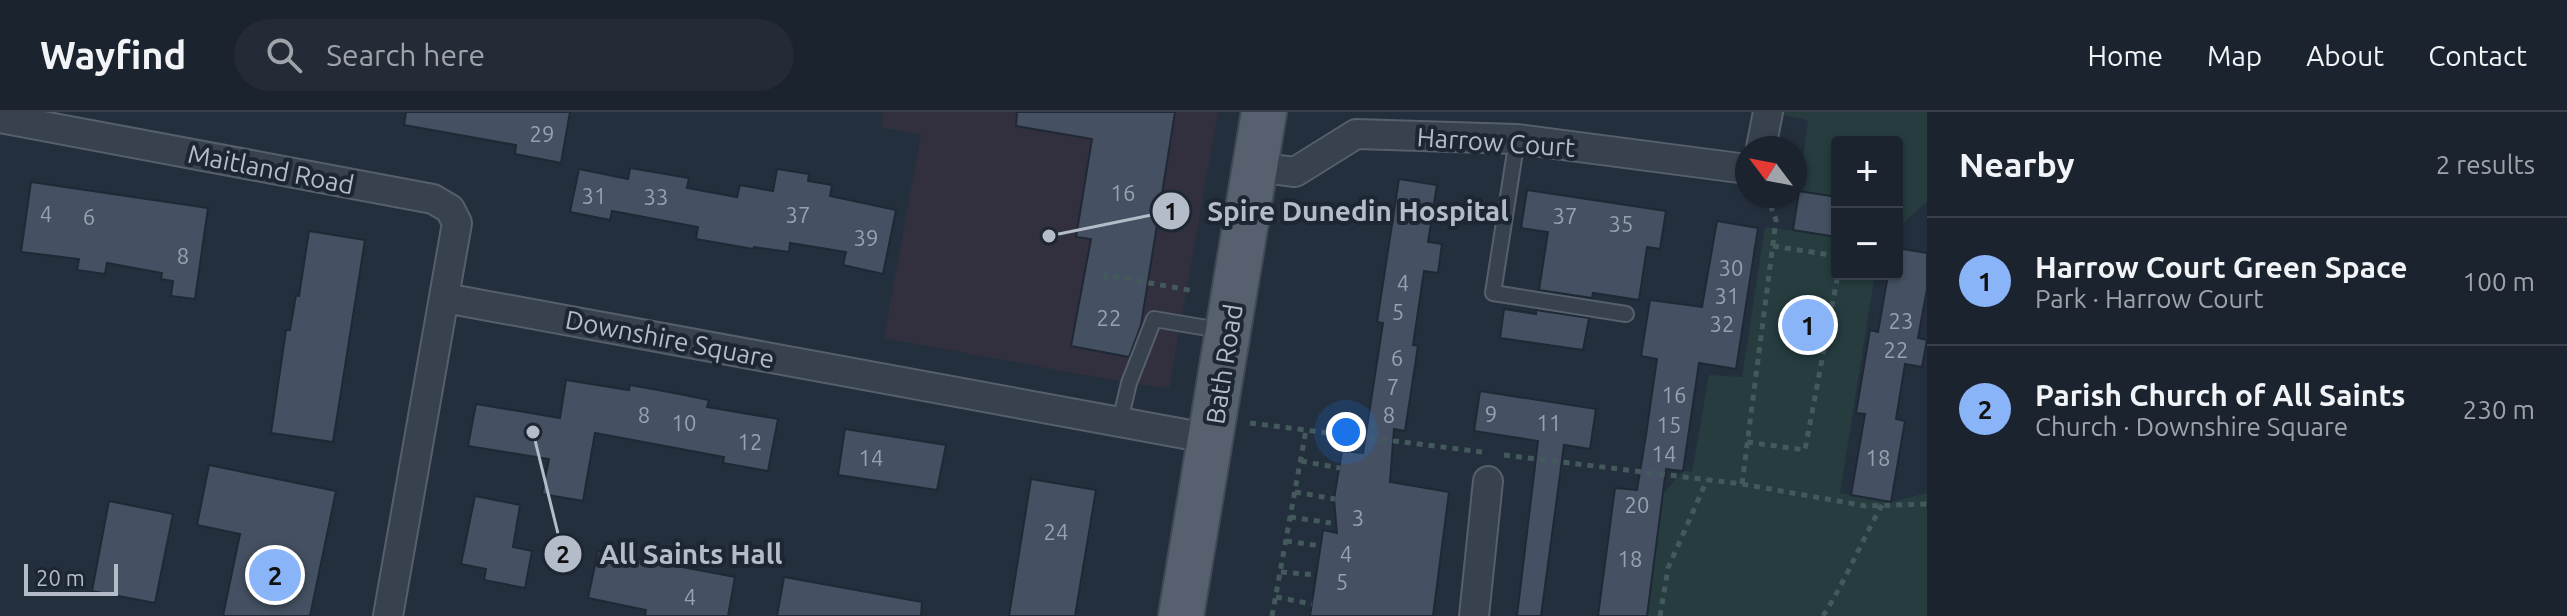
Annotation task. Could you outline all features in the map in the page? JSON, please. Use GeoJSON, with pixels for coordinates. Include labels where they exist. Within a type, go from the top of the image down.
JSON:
{"type":"FeatureCollection","features":[{"type":"Feature","properties":{"kind":"main road","name":"Bath Road"},"geometry":{"type":"LineString","coordinates":[[1181,616],[1264,112]]}},
{"type":"Feature","properties":{"kind":"street"},"geometry":{"type":"LineString","coordinates":[[1763,136],[1768,112]]}},
{"type":"Feature","properties":{"kind":"street","name":"Maitland Road"},"geometry":{"type":"LineString","coordinates":[[0,118],[433,199],[450,209],[457,223],[445,298]]}},
{"type":"Feature","properties":{"kind":"street","name":"Harrow Court"},"geometry":{"type":"LineString","coordinates":[[1255,167],[1295,172],[1356,134],[1517,139],[1735,167]]}},
{"type":"Feature","properties":{"kind":"street"},"geometry":{"type":"LineString","coordinates":[[388,616],[445,298]]}},
{"type":"Feature","properties":{"kind":"street","name":"Downshire Square"},"geometry":{"type":"LineString","coordinates":[[445,298],[1212,439]]}},
{"type":"Feature","properties":{"kind":"street"},"geometry":{"type":"LineString","coordinates":[[1474,616],[1488,481]]}},
{"type":"Feature","properties":{"kind":"lane"},"geometry":{"type":"LineString","coordinates":[[1517,139],[1493,293],[1626,314]]}},
{"type":"Feature","properties":{"kind":"lane"},"geometry":{"type":"LineString","coordinates":[[1120,421],[1129,383],[1154,319],[1230,331]]}},
{"type":"Feature","properties":{"kind":"path"},"geometry":{"type":"LineString","coordinates":[[1772,208],[1776,220],[1742,484],[1866,506],[1927,504]]}},
{"type":"Feature","properties":{"kind":"path"},"geometry":{"type":"LineString","coordinates":[[1773,246],[1831,255]]}},
{"type":"Feature","properties":{"kind":"path"},"geometry":{"type":"LineString","coordinates":[[1106,280],[1106,275],[1194,291]]}},
{"type":"Feature","properties":{"kind":"path"},"geometry":{"type":"LineString","coordinates":[[1747,442],[1805,450],[1837,280]]}},
{"type":"Feature","properties":{"kind":"path"},"geometry":{"type":"LineString","coordinates":[[1272,616],[1306,430]]}},
{"type":"Feature","properties":{"kind":"path"},"geometry":{"type":"LineString","coordinates":[[1301,461],[1340,468]]}},
{"type":"Feature","properties":{"kind":"path"},"geometry":{"type":"LineString","coordinates":[[1660,616],[1668,568],[1707,480]]}},
{"type":"Feature","properties":{"kind":"path"},"geometry":{"type":"LineString","coordinates":[[1295,492],[1335,499]]}},
{"type":"Feature","properties":{"kind":"path"},"geometry":{"type":"LineString","coordinates":[[1823,616],[1855,563],[1863,539],[1882,505]]}},
{"type":"Feature","properties":{"kind":"path"},"geometry":{"type":"LineString","coordinates":[[1290,517],[1331,523]]}},
{"type":"Feature","properties":{"kind":"path"},"geometry":{"type":"LineString","coordinates":[[1286,541],[1321,546]]}},
{"type":"Feature","properties":{"kind":"path"},"geometry":{"type":"LineString","coordinates":[[1281,572],[1316,575]]}},
{"type":"Feature","properties":{"kind":"path"},"geometry":{"type":"LineString","coordinates":[[1276,597],[1312,604]]}},
{"type":"Feature","properties":{"kind":"shaded area"},"geometry":{"type":"Polygon","coordinates":[[[884,112],[1218,112],[1169,388],[884,338],[921,135],[881,127],[884,112]]]}},
{"type":"Feature","properties":{"kind":"green space"},"geometry":{"type":"Polygon","coordinates":[[[1784,112],[1927,112],[1927,202],[1903,223],[1903,136],[1831,136],[1831,196],[1807,192],[1808,120],[1783,115],[1784,112]]]}},
{"type":"Feature","properties":{"kind":"green space"},"geometry":{"type":"Polygon","coordinates":[[[1765,227],[1831,236],[1831,280],[1874,280],[1840,493],[1891,502],[1927,493],[1927,616],[1647,616],[1663,494],[1683,471],[1692,472],[1709,375],[1742,377],[1765,227]]]}},
{"type":"Feature","properties":{"kind":"building"},"geometry":{"type":"Polygon","coordinates":[[[406,112],[570,112],[561,163],[515,154],[516,145],[404,125],[406,112]]]}},
{"type":"Feature","properties":{"kind":"building"},"geometry":{"type":"Polygon","coordinates":[[[1017,112],[1175,112],[1141,325],[1129,357],[1071,346],[1091,239],[1076,237],[1092,139],[1016,126],[1017,112]]]}},
{"type":"Feature","properties":{"kind":"building"},"geometry":{"type":"Polygon","coordinates":[[[630,168],[689,178],[687,188],[737,197],[740,185],[773,191],[777,169],[809,174],[808,181],[832,185],[830,196],[896,210],[883,274],[843,265],[846,252],[790,243],[789,252],[753,249],[696,239],[698,227],[612,211],[610,220],[570,212],[579,169],[628,179],[630,168]]]}},
{"type":"Feature","properties":{"kind":"building"},"geometry":{"type":"Polygon","coordinates":[[[1399,179],[1437,185],[1428,242],[1442,244],[1438,273],[1424,271],[1413,345],[1418,346],[1405,431],[1394,429],[1390,482],[1449,492],[1433,616],[1310,616],[1323,530],[1337,533],[1334,499],[1342,451],[1363,453],[1383,323],[1377,322],[1399,179]]]}},
{"type":"Feature","properties":{"kind":"building"},"geometry":{"type":"Polygon","coordinates":[[[31,182],[208,208],[195,299],[171,296],[173,281],[161,279],[162,273],[107,263],[105,274],[77,270],[79,259],[21,252],[31,182]]]}},
{"type":"Feature","properties":{"kind":"building"},"geometry":{"type":"Polygon","coordinates":[[[1527,190],[1666,211],[1660,249],[1647,247],[1639,300],[1593,293],[1592,298],[1539,290],[1548,232],[1521,228],[1527,190]]]}},
{"type":"Feature","properties":{"kind":"building"},"geometry":{"type":"Polygon","coordinates":[[[1807,192],[1831,196],[1831,236],[1793,230],[1796,208],[1807,208],[1807,192]]]}},
{"type":"Feature","properties":{"kind":"building"},"geometry":{"type":"Polygon","coordinates":[[[1717,221],[1758,228],[1736,369],[1699,363],[1683,471],[1666,469],[1647,616],[1598,616],[1615,488],[1637,490],[1657,359],[1641,356],[1650,300],[1702,307],[1717,221]]]}},
{"type":"Feature","properties":{"kind":"building"},"geometry":{"type":"Polygon","coordinates":[[[309,231],[365,240],[333,442],[271,433],[286,330],[290,330],[296,295],[299,296],[309,231]]]}},
{"type":"Feature","properties":{"kind":"building"},"geometry":{"type":"Polygon","coordinates":[[[1903,249],[1927,253],[1927,289],[1918,338],[1927,340],[1922,367],[1905,364],[1896,419],[1905,421],[1891,502],[1851,495],[1865,414],[1856,413],[1870,330],[1878,332],[1887,280],[1903,280],[1903,249]]]}},
{"type":"Feature","properties":{"kind":"building"},"geometry":{"type":"Polygon","coordinates":[[[1504,309],[1589,318],[1583,350],[1500,338],[1504,309]]]}},
{"type":"Feature","properties":{"kind":"building"},"geometry":{"type":"Polygon","coordinates":[[[566,380],[629,390],[630,385],[669,392],[709,400],[707,407],[778,419],[768,471],[723,463],[724,457],[595,433],[583,501],[542,494],[549,459],[468,446],[476,404],[560,418],[566,380]]]}},
{"type":"Feature","properties":{"kind":"building"},"geometry":{"type":"Polygon","coordinates":[[[1480,391],[1596,409],[1590,449],[1564,445],[1541,616],[1517,616],[1538,441],[1474,431],[1480,391]]]}},
{"type":"Feature","properties":{"kind":"building"},"geometry":{"type":"Polygon","coordinates":[[[845,429],[946,445],[937,490],[838,475],[845,429]]]}},
{"type":"Feature","properties":{"kind":"building"},"geometry":{"type":"Polygon","coordinates":[[[209,465],[336,491],[310,616],[223,616],[240,534],[197,525],[209,465]]]}},
{"type":"Feature","properties":{"kind":"building"},"geometry":{"type":"Polygon","coordinates":[[[1031,479],[1096,490],[1075,616],[1009,616],[1031,479]]]}},
{"type":"Feature","properties":{"kind":"building"},"geometry":{"type":"Polygon","coordinates":[[[475,496],[520,505],[513,547],[532,551],[525,588],[484,580],[486,569],[461,564],[475,496]]]}},
{"type":"Feature","properties":{"kind":"building"},"geometry":{"type":"Polygon","coordinates":[[[109,501],[173,514],[155,603],[92,591],[109,501]]]}},
{"type":"Feature","properties":{"kind":"building"},"geometry":{"type":"Polygon","coordinates":[[[598,551],[735,577],[728,616],[645,616],[646,610],[588,598],[598,551]]]}},
{"type":"Feature","properties":{"kind":"building"},"geometry":{"type":"Polygon","coordinates":[[[784,577],[922,602],[921,616],[777,616],[784,577]]]}},
{"type":"Feature","properties":{"kind":"place","name":"Spire Dunedin Hospital"},"geometry":{"type":"Point","coordinates":[1049,236]}},
{"type":"Feature","properties":{"kind":"place","name":"Harrow Court Green Space"},"geometry":{"type":"Point","coordinates":[1808,325]}},
{"type":"Feature","properties":{"kind":"place","name":"All Saints Hall"},"geometry":{"type":"Point","coordinates":[533,432]}},
{"type":"Feature","properties":{"kind":"place","name":"Parish Church of All Saints"},"geometry":{"type":"Point","coordinates":[275,575]}}]}
